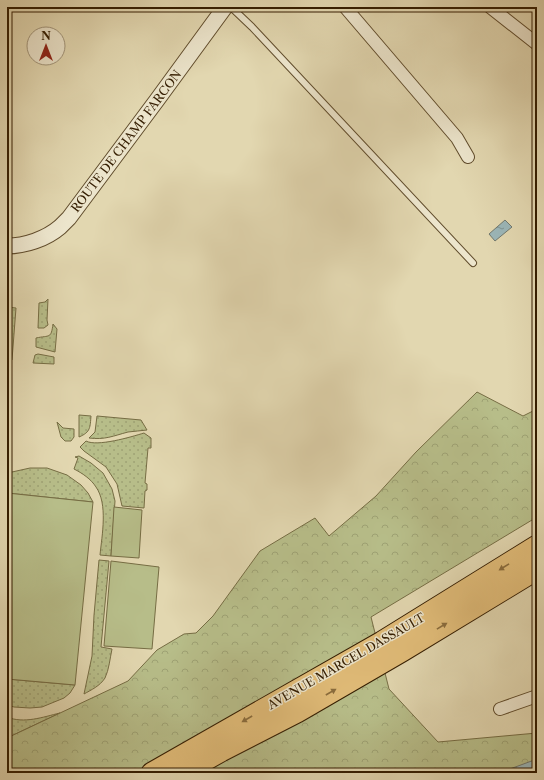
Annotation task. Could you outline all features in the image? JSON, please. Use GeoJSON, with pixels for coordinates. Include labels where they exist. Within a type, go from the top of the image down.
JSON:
{"type":"FeatureCollection","features":[{"type":"Feature","properties":{"kind":"highway","name":"AVENUE MARCEL DASSAULT"},"geometry":{"type":"LineString","coordinates":[[152,773],[382,642],[537,546]]}},
{"type":"Feature","properties":{"kind":"highway","name":"AVENUE MARCEL DASSAULT"},"geometry":{"type":"LineString","coordinates":[[297,712],[402,651],[537,568]]}},
{"type":"Feature","properties":{"kind":"highway"},"geometry":{"type":"LineString","coordinates":[[182,773],[297,712]]}},
{"type":"Feature","properties":{"kind":"highway"},"geometry":{"type":"LineString","coordinates":[[206,773],[297,712]]}},
{"type":"Feature","properties":{"kind":"street","name":"ROUTE DE CHAMP FARCON"},"geometry":{"type":"LineString","coordinates":[[7,246],[15,246],[35,241],[60,228],[158,100],[225,7]]}},
{"type":"Feature","properties":{"kind":"street"},"geometry":{"type":"LineString","coordinates":[[345,7],[458,138],[468,157]]}},
{"type":"Feature","properties":{"kind":"street"},"geometry":{"type":"LineString","coordinates":[[490,7],[537,44]]}},
{"type":"Feature","properties":{"kind":"street"},"geometry":{"type":"LineString","coordinates":[[500,709],[537,696]]}},
{"type":"Feature","properties":{"kind":"lane"},"geometry":{"type":"LineString","coordinates":[[231,7],[252,27],[473,264]]}},
{"type":"Feature","properties":{"kind":"green space"},"geometry":{"type":"Polygon","coordinates":[[[48,299],[48,325],[44,328],[38,328],[39,303],[45,302],[48,299]]]}},
{"type":"Feature","properties":{"kind":"green space"},"geometry":{"type":"Polygon","coordinates":[[[7,307],[16,308],[12,360],[7,360],[7,307]]]}},
{"type":"Feature","properties":{"kind":"green space"},"geometry":{"type":"Polygon","coordinates":[[[53,324],[57,329],[55,352],[36,347],[36,338],[49,336],[53,324]]]}},
{"type":"Feature","properties":{"kind":"green space"},"geometry":{"type":"Polygon","coordinates":[[[38,354],[54,357],[54,364],[33,363],[35,355],[38,354]]]}},
{"type":"Feature","properties":{"kind":"green space"},"geometry":{"type":"Polygon","coordinates":[[[477,392],[523,416],[537,409],[537,517],[371,617],[389,689],[438,742],[537,733],[537,773],[7,773],[7,738],[128,681],[157,650],[184,634],[196,633],[213,616],[260,551],[315,518],[329,536],[376,496],[416,452],[477,392]]]}},
{"type":"Feature","properties":{"kind":"green space"},"geometry":{"type":"Polygon","coordinates":[[[79,415],[91,416],[88,431],[79,437],[79,415]]]}},
{"type":"Feature","properties":{"kind":"green space"},"geometry":{"type":"Polygon","coordinates":[[[97,416],[141,420],[147,430],[128,432],[104,438],[89,438],[95,432],[97,416]]]}},
{"type":"Feature","properties":{"kind":"green space"},"geometry":{"type":"Polygon","coordinates":[[[57,422],[63,428],[74,429],[74,437],[71,441],[65,441],[61,437],[57,422]]]}},
{"type":"Feature","properties":{"kind":"green space"},"geometry":{"type":"Polygon","coordinates":[[[144,433],[151,438],[151,448],[148,448],[145,483],[147,484],[147,490],[145,491],[144,508],[122,506],[117,484],[106,467],[80,447],[86,441],[91,443],[106,442],[144,433]]]}},
{"type":"Feature","properties":{"kind":"green space"},"geometry":{"type":"Polygon","coordinates":[[[79,456],[91,463],[103,473],[112,489],[115,501],[111,556],[100,555],[103,529],[102,502],[100,494],[92,481],[74,469],[78,458],[75,457],[79,456]]]}},
{"type":"Feature","properties":{"kind":"green space"},"geometry":{"type":"Polygon","coordinates":[[[30,468],[47,468],[67,475],[81,485],[93,502],[7,493],[7,475],[12,472],[30,468]]]}},
{"type":"Feature","properties":{"kind":"green space"},"geometry":{"type":"Polygon","coordinates":[[[7,493],[93,502],[75,685],[7,679],[7,493]]]}},
{"type":"Feature","properties":{"kind":"green space"},"geometry":{"type":"Polygon","coordinates":[[[114,507],[142,510],[139,558],[111,556],[114,507]]]}},
{"type":"Feature","properties":{"kind":"green space"},"geometry":{"type":"Polygon","coordinates":[[[99,560],[109,561],[101,647],[112,649],[105,678],[98,686],[84,694],[92,656],[99,560]]]}},
{"type":"Feature","properties":{"kind":"green space"},"geometry":{"type":"Polygon","coordinates":[[[111,561],[159,567],[152,649],[104,646],[111,561]]]}},
{"type":"Feature","properties":{"kind":"green space"},"geometry":{"type":"Polygon","coordinates":[[[7,679],[75,685],[70,693],[64,698],[42,707],[14,707],[7,705],[7,679]]]}},
{"type":"Feature","properties":{"kind":"green space"},"geometry":{"type":"Polygon","coordinates":[[[60,713],[7,738],[7,717],[27,720],[60,713]]]}},
{"type":"Feature","properties":{"kind":"water"},"geometry":{"type":"Polygon","coordinates":[[[505,220],[512,227],[495,241],[489,234],[505,220]]]}},
{"type":"Feature","properties":{"kind":"water"},"geometry":{"type":"Polygon","coordinates":[[[537,759],[537,773],[499,773],[537,759]]]}}]}
